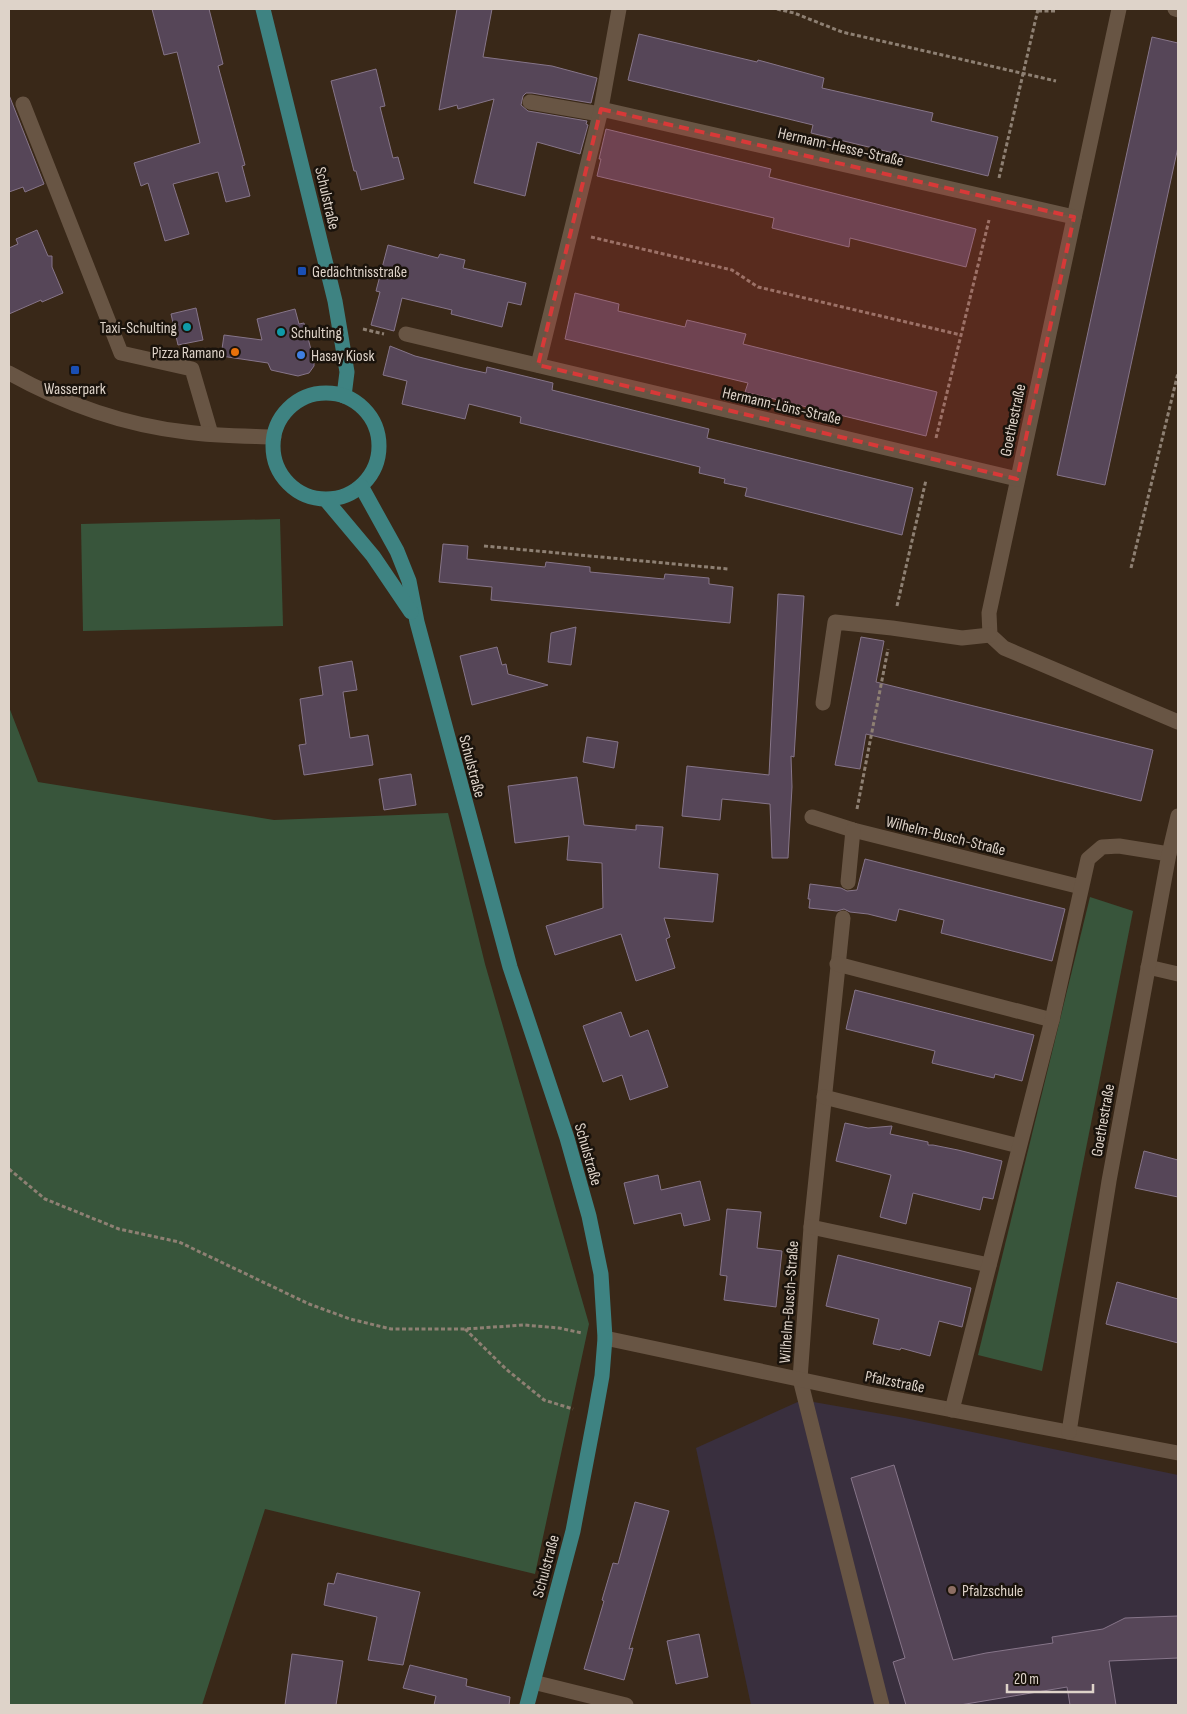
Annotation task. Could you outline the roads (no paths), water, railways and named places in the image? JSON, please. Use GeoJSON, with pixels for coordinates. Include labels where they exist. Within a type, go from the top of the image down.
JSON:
{"type":"FeatureCollection","features":[{"type":"Feature","properties":{"kind":"main road","name":"Schulstraße"},"geometry":{"type":"LineString","coordinates":[[264,9],[335,301],[348,372],[344,396]]}},
{"type":"Feature","properties":{"kind":"main road"},"geometry":{"type":"LineString","coordinates":[[318,394],[344,396],[358,404],[369,415],[376,429],[379,444],[377,460],[371,474],[361,486],[350,494],[326,500],[308,496],[292,487],[280,473],[274,455],[274,437],[278,424],[294,404],[305,398],[318,394]]}},
{"type":"Feature","properties":{"kind":"main road","name":"Schulstraße"},"geometry":{"type":"LineString","coordinates":[[361,486],[397,551],[409,581],[417,622],[510,967],[567,1138],[589,1216],[602,1274],[605,1338],[602,1376],[573,1531],[527,1705]]}},
{"type":"Feature","properties":{"kind":"main road","name":"Schulstraße"},"geometry":{"type":"LineString","coordinates":[[326,500],[373,556],[397,589],[417,622]]}},
{"type":"Feature","properties":{"kind":"street"},"geometry":{"type":"LineString","coordinates":[[538,365],[600,111],[619,9]]}},
{"type":"Feature","properties":{"kind":"street","name":"Goethestraße"},"geometry":{"type":"LineString","coordinates":[[990,635],[989,613],[1119,9]]}},
{"type":"Feature","properties":{"kind":"street","name":"Hermann-Hesse-Straße"},"geometry":{"type":"LineString","coordinates":[[530,102],[600,111],[1074,217]]}},
{"type":"Feature","properties":{"kind":"street"},"geometry":{"type":"LineString","coordinates":[[23,104],[121,352],[192,369],[212,434]]}},
{"type":"Feature","properties":{"kind":"street","name":"Hermann-Löns-Straße"},"geometry":{"type":"LineString","coordinates":[[406,334],[1017,479]]}},
{"type":"Feature","properties":{"kind":"street"},"geometry":{"type":"LineString","coordinates":[[9,373],[56,396],[95,411],[133,422],[164,429],[212,434],[274,437]]}},
{"type":"Feature","properties":{"kind":"street"},"geometry":{"type":"LineString","coordinates":[[823,703],[835,622],[962,638],[990,635],[1004,648],[1178,722]]}},
{"type":"Feature","properties":{"kind":"street","name":"Goethestraße"},"geometry":{"type":"LineString","coordinates":[[1069,1432],[1109,1182],[1169,854],[1178,816]]}},
{"type":"Feature","properties":{"kind":"street","name":"Wilhelm-Busch-Straße"},"geometry":{"type":"LineString","coordinates":[[812,817],[853,830],[1081,887]]}},
{"type":"Feature","properties":{"kind":"street"},"geometry":{"type":"LineString","coordinates":[[848,882],[853,830]]}},
{"type":"Feature","properties":{"kind":"street"},"geometry":{"type":"LineString","coordinates":[[952,1410],[1052,1020],[1088,859],[1102,847],[1119,846],[1169,854]]}},
{"type":"Feature","properties":{"kind":"street","name":"Wilhelm-Busch-Straße"},"geometry":{"type":"LineString","coordinates":[[843,918],[811,1227],[800,1379],[882,1705]]}},
{"type":"Feature","properties":{"kind":"street"},"geometry":{"type":"LineString","coordinates":[[837,964],[1052,1020]]}},
{"type":"Feature","properties":{"kind":"street"},"geometry":{"type":"LineString","coordinates":[[1148,967],[1178,974]]}},
{"type":"Feature","properties":{"kind":"street"},"geometry":{"type":"LineString","coordinates":[[824,1097],[1020,1146]]}},
{"type":"Feature","properties":{"kind":"street","name":"Wilhelm-Busch-Straße"},"geometry":{"type":"LineString","coordinates":[[811,1227],[989,1265]]}},
{"type":"Feature","properties":{"kind":"street","name":"Pfalzstraße"},"geometry":{"type":"LineString","coordinates":[[605,1338],[952,1410],[1178,1453]]}},
{"type":"Feature","properties":{"kind":"street"},"geometry":{"type":"LineString","coordinates":[[533,1682],[626,1705]]}},
{"type":"Feature","properties":{"kind":"place","name":"Gedächtnisstraße"},"geometry":{"type":"Point","coordinates":[302,271]}},
{"type":"Feature","properties":{"kind":"place","name":"Taxi-Schulting"},"geometry":{"type":"Point","coordinates":[187,327]}},
{"type":"Feature","properties":{"kind":"place","name":"Schulting"},"geometry":{"type":"Point","coordinates":[281,332]}},
{"type":"Feature","properties":{"kind":"place","name":"Pizza Ramano"},"geometry":{"type":"Point","coordinates":[235,352]}},
{"type":"Feature","properties":{"kind":"place","name":"Hasay Kiosk"},"geometry":{"type":"Point","coordinates":[301,355]}},
{"type":"Feature","properties":{"kind":"place","name":"Wasserpark"},"geometry":{"type":"Point","coordinates":[75,370]}},
{"type":"Feature","properties":{"kind":"place","name":"Pfalzschule"},"geometry":{"type":"Point","coordinates":[952,1590]}}]}
